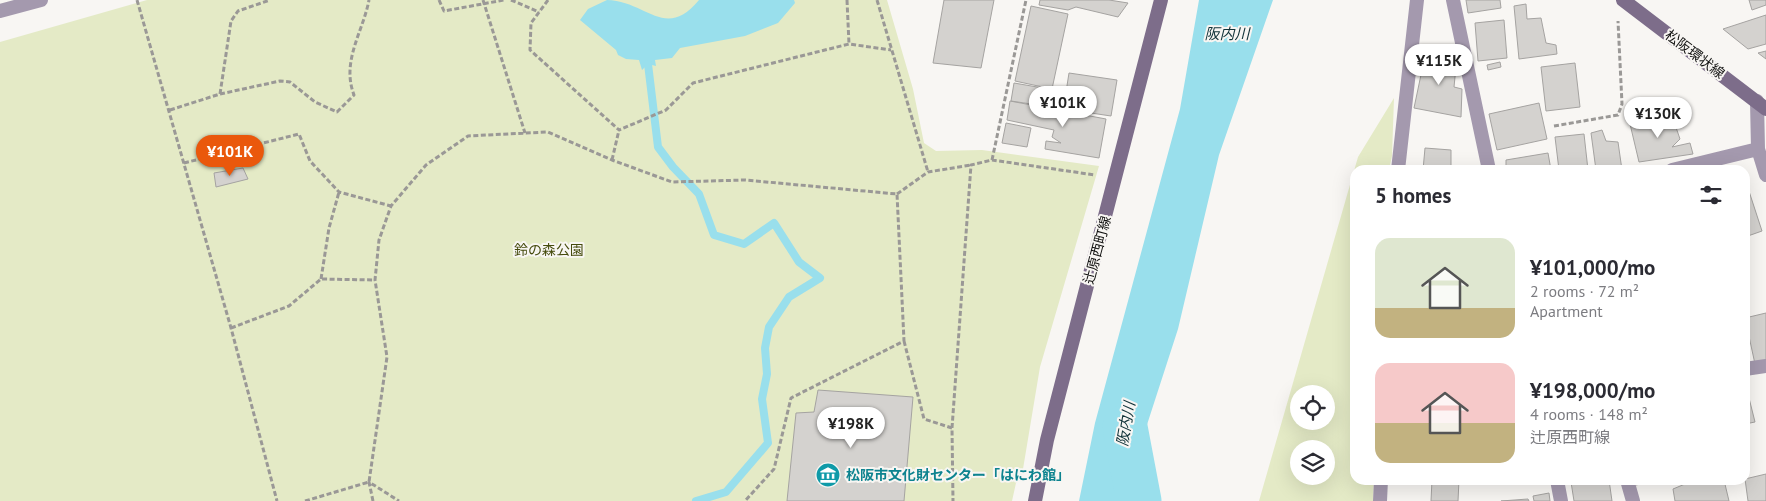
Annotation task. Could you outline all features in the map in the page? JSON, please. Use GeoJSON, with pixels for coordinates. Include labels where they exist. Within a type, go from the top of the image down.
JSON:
{"type":"FeatureCollection","features":[{"type":"Feature","properties":{"kind":"main road","name":"辻原西町線"},"geometry":{"type":"LineString","coordinates":[[1035,501],[1048,440],[1161,0]]}},
{"type":"Feature","properties":{"kind":"main road","name":"松阪環状線"},"geometry":{"type":"LineString","coordinates":[[1623,0],[1762,105]]}},
{"type":"Feature","properties":{"kind":"street"},"geometry":{"type":"LineString","coordinates":[[0,11],[41,0]]}},
{"type":"Feature","properties":{"kind":"street"},"geometry":{"type":"LineString","coordinates":[[1399,165],[1417,0]]}},
{"type":"Feature","properties":{"kind":"street"},"geometry":{"type":"LineString","coordinates":[[1453,0],[1488,165]]}},
{"type":"Feature","properties":{"kind":"street"},"geometry":{"type":"LineString","coordinates":[[1762,105],[1758,149],[1766,175]]}},
{"type":"Feature","properties":{"kind":"street"},"geometry":{"type":"LineString","coordinates":[[1692,165],[1758,149]]}},
{"type":"Feature","properties":{"kind":"street"},"geometry":{"type":"LineString","coordinates":[[1750,368],[1766,366]]}},
{"type":"Feature","properties":{"kind":"street"},"geometry":{"type":"LineString","coordinates":[[1380,501],[1381,485]]}},
{"type":"Feature","properties":{"kind":"street"},"geometry":{"type":"LineString","coordinates":[[1558,485],[1561,501]]}},
{"type":"Feature","properties":{"kind":"street"},"geometry":{"type":"LineString","coordinates":[[1628,485],[1633,501]]}},
{"type":"Feature","properties":{"kind":"path"},"geometry":{"type":"LineString","coordinates":[[137,0],[231,328],[277,501]]}},
{"type":"Feature","properties":{"kind":"path"},"geometry":{"type":"LineString","coordinates":[[220,94],[230,21],[238,11],[270,0]]}},
{"type":"Feature","properties":{"kind":"path"},"geometry":{"type":"LineString","coordinates":[[170,110],[220,94],[280,81],[290,82],[315,102],[336,112],[354,95],[349,80],[356,36],[369,0]]}},
{"type":"Feature","properties":{"kind":"path"},"geometry":{"type":"LineString","coordinates":[[439,0],[444,11],[504,0]]}},
{"type":"Feature","properties":{"kind":"path"},"geometry":{"type":"LineString","coordinates":[[483,0],[525,133]]}},
{"type":"Feature","properties":{"kind":"path"},"geometry":{"type":"LineString","coordinates":[[511,0],[539,12]]}},
{"type":"Feature","properties":{"kind":"path"},"geometry":{"type":"LineString","coordinates":[[548,0],[531,23],[530,50],[619,130]]}},
{"type":"Feature","properties":{"kind":"path"},"geometry":{"type":"LineString","coordinates":[[847,0],[849,44]]}},
{"type":"Feature","properties":{"kind":"path"},"geometry":{"type":"LineString","coordinates":[[877,0],[928,172]]}},
{"type":"Feature","properties":{"kind":"path"},"geometry":{"type":"LineString","coordinates":[[992,160],[1026,0]]}},
{"type":"Feature","properties":{"kind":"path"},"geometry":{"type":"LineString","coordinates":[[1554,126],[1618,115],[1622,104],[1618,19]]}},
{"type":"Feature","properties":{"kind":"path"},"geometry":{"type":"LineString","coordinates":[[619,130],[666,110],[693,83],[849,44],[891,50]]}},
{"type":"Feature","properties":{"kind":"path"},"geometry":{"type":"LineString","coordinates":[[612,160],[619,130]]}},
{"type":"Feature","properties":{"kind":"path"},"geometry":{"type":"LineString","coordinates":[[373,501],[369,482],[386,357],[374,280],[379,240],[390,206],[426,165],[468,136],[548,132],[612,160],[672,182],[745,180],[897,194],[928,172],[992,160],[1096,175],[1100,179]]}},
{"type":"Feature","properties":{"kind":"path"},"geometry":{"type":"LineString","coordinates":[[184,163],[298,134],[310,161],[339,192],[390,206]]}},
{"type":"Feature","properties":{"kind":"path"},"geometry":{"type":"LineString","coordinates":[[953,501],[952,428],[971,165]]}},
{"type":"Feature","properties":{"kind":"path"},"geometry":{"type":"LineString","coordinates":[[231,328],[289,306],[321,279],[329,228],[339,192]]}},
{"type":"Feature","properties":{"kind":"path"},"geometry":{"type":"LineString","coordinates":[[897,194],[904,341],[924,420],[952,428]]}},
{"type":"Feature","properties":{"kind":"path"},"geometry":{"type":"LineString","coordinates":[[321,279],[374,280]]}},
{"type":"Feature","properties":{"kind":"path"},"geometry":{"type":"LineString","coordinates":[[745,501],[774,470],[791,398],[904,341]]}},
{"type":"Feature","properties":{"kind":"path"},"geometry":{"type":"LineString","coordinates":[[305,501],[369,482],[398,501]]}},
{"type":"Feature","properties":{"kind":"green space","name":"鈴の森公園"},"geometry":{"type":"Polygon","coordinates":[[[147,0],[887,0],[913,89],[924,143],[936,151],[982,150],[1099,166],[1040,367],[1022,475],[1016,483],[1012,501],[0,501],[0,42],[147,0]]]}},
{"type":"Feature","properties":{"kind":"green space"},"geometry":{"type":"Polygon","coordinates":[[[1394,98],[1392,156],[1390,165],[1356,165],[1358,157],[1394,98]]]}},
{"type":"Feature","properties":{"kind":"green space"},"geometry":{"type":"Polygon","coordinates":[[[1350,185],[1350,485],[1374,485],[1373,501],[1259,501],[1290,393],[1290,430],[1335,430],[1335,385],[1292,385],[1350,185]]]}},
{"type":"Feature","properties":{"kind":"water"},"geometry":{"type":"Polygon","coordinates":[[[607,0],[621,2],[655,16],[665,18],[676,17],[687,12],[699,0],[794,0],[795,3],[778,23],[745,36],[680,48],[672,58],[655,60],[656,66],[648,64],[642,70],[639,60],[626,59],[618,55],[616,50],[580,20],[588,9],[607,0]]]}},
{"type":"Feature","properties":{"kind":"water","name":"阪内川"},"geometry":{"type":"Polygon","coordinates":[[[1199,0],[1273,0],[1219,155],[1178,329],[1143,437],[1135,501],[1079,501],[1095,423],[1180,109],[1199,0]]]}},
{"type":"Feature","properties":{"kind":"building"},"geometry":{"type":"Polygon","coordinates":[[[944,0],[994,0],[981,68],[933,63],[944,0]]]}},
{"type":"Feature","properties":{"kind":"building"},"geometry":{"type":"Polygon","coordinates":[[[1040,0],[1109,0],[1128,3],[1118,17],[1076,7],[1068,10],[1039,5],[1040,0]]]}},
{"type":"Feature","properties":{"kind":"building"},"geometry":{"type":"Polygon","coordinates":[[[1466,0],[1500,0],[1501,8],[1468,13],[1466,0]]]}},
{"type":"Feature","properties":{"kind":"building"},"geometry":{"type":"Polygon","coordinates":[[[1749,0],[1766,0],[1766,5],[1752,10],[1749,0]]]}},
{"type":"Feature","properties":{"kind":"building"},"geometry":{"type":"Polygon","coordinates":[[[1526,4],[1527,19],[1541,18],[1546,43],[1556,45],[1557,54],[1519,59],[1514,6],[1526,4]]]}},
{"type":"Feature","properties":{"kind":"building"},"geometry":{"type":"Polygon","coordinates":[[[1031,6],[1068,14],[1052,89],[1015,81],[1031,6]]]}},
{"type":"Feature","properties":{"kind":"building"},"geometry":{"type":"Polygon","coordinates":[[[1766,15],[1766,44],[1748,49],[1723,29],[1766,15]]]}},
{"type":"Feature","properties":{"kind":"building"},"geometry":{"type":"Polygon","coordinates":[[[1504,20],[1507,58],[1478,61],[1475,23],[1504,20]]]}},
{"type":"Feature","properties":{"kind":"building"},"geometry":{"type":"Polygon","coordinates":[[[1426,51],[1457,57],[1454,87],[1462,89],[1461,117],[1414,108],[1426,51]]]}},
{"type":"Feature","properties":{"kind":"building"},"geometry":{"type":"Polygon","coordinates":[[[1766,51],[1766,59],[1758,53],[1766,51]]]}},
{"type":"Feature","properties":{"kind":"building"},"geometry":{"type":"Polygon","coordinates":[[[1500,62],[1501,67],[1488,70],[1487,65],[1500,62]]]}},
{"type":"Feature","properties":{"kind":"building"},"geometry":{"type":"Polygon","coordinates":[[[1575,63],[1580,107],[1546,111],[1541,67],[1575,63]]]}},
{"type":"Feature","properties":{"kind":"building"},"geometry":{"type":"Polygon","coordinates":[[[1069,73],[1117,80],[1111,116],[1011,101],[1014,83],[1066,92],[1069,73]]]}},
{"type":"Feature","properties":{"kind":"building"},"geometry":{"type":"Polygon","coordinates":[[[1010,101],[1106,119],[1099,158],[1045,149],[1046,141],[1061,143],[1052,137],[1054,130],[1007,120],[1010,101]]]}},
{"type":"Feature","properties":{"kind":"building"},"geometry":{"type":"Polygon","coordinates":[[[1539,103],[1547,139],[1497,150],[1489,114],[1539,103]]]}},
{"type":"Feature","properties":{"kind":"building"},"geometry":{"type":"Polygon","coordinates":[[[1671,113],[1680,139],[1672,147],[1690,143],[1693,154],[1639,162],[1630,124],[1671,113]]]}},
{"type":"Feature","properties":{"kind":"building"},"geometry":{"type":"Polygon","coordinates":[[[1006,123],[1031,128],[1027,147],[1002,143],[1006,123]]]}},
{"type":"Feature","properties":{"kind":"building"},"geometry":{"type":"Polygon","coordinates":[[[1602,130],[1606,141],[1618,142],[1621,165],[1595,165],[1591,133],[1602,130]]]}},
{"type":"Feature","properties":{"kind":"building"},"geometry":{"type":"Polygon","coordinates":[[[1584,134],[1587,165],[1558,165],[1555,137],[1584,134]]]}},
{"type":"Feature","properties":{"kind":"building"},"geometry":{"type":"Polygon","coordinates":[[[1425,148],[1451,150],[1451,165],[1423,165],[1425,148]]]}},
{"type":"Feature","properties":{"kind":"building"},"geometry":{"type":"Polygon","coordinates":[[[1548,153],[1550,165],[1506,165],[1506,160],[1548,153]]]}},
{"type":"Feature","properties":{"kind":"building"},"geometry":{"type":"Polygon","coordinates":[[[243,168],[248,179],[216,187],[214,173],[243,168]]]}},
{"type":"Feature","properties":{"kind":"building"},"geometry":{"type":"Polygon","coordinates":[[[1750,194],[1762,231],[1750,235],[1750,194]]]}},
{"type":"Feature","properties":{"kind":"building"},"geometry":{"type":"Polygon","coordinates":[[[1766,313],[1766,360],[1755,364],[1750,341],[1750,317],[1766,313]]]}},
{"type":"Feature","properties":{"kind":"building"},"geometry":{"type":"Polygon","coordinates":[[[818,390],[913,397],[904,501],[787,501],[796,413],[814,412],[818,390]]]}},
{"type":"Feature","properties":{"kind":"building"},"geometry":{"type":"Polygon","coordinates":[[[1750,402],[1755,422],[1750,423],[1750,402]]]}},
{"type":"Feature","properties":{"kind":"building"},"geometry":{"type":"Polygon","coordinates":[[[1766,474],[1766,501],[1748,501],[1746,485],[1750,485],[1750,478],[1766,474]]]}},
{"type":"Feature","properties":{"kind":"building"},"geometry":{"type":"Polygon","coordinates":[[[1432,485],[1459,485],[1458,501],[1431,501],[1432,485]]]}},
{"type":"Feature","properties":{"kind":"building"},"geometry":{"type":"Polygon","coordinates":[[[1571,485],[1610,485],[1612,501],[1574,501],[1571,485]]]}},
{"type":"Feature","properties":{"kind":"building"},"geometry":{"type":"Polygon","coordinates":[[[1683,485],[1725,485],[1729,501],[1675,501],[1673,489],[1683,485]]]}},
{"type":"Feature","properties":{"kind":"building"},"geometry":{"type":"Polygon","coordinates":[[[1549,493],[1550,501],[1534,501],[1533,496],[1549,493]]]}},
{"type":"Feature","properties":{"kind":"building"},"geometry":{"type":"Polygon","coordinates":[[[1528,499],[1529,501],[1501,501],[1528,499]]]}},
{"type":"Feature","properties":{"kind":"waterway"},"geometry":{"type":"LineString","coordinates":[[648,64],[658,147],[673,167],[699,194],[714,235],[744,244],[774,223],[799,262],[820,278],[789,297],[769,327],[765,348],[767,374],[762,399],[768,443],[726,492],[696,501]]}},
{"type":"Feature","properties":{"kind":"waterway"},"geometry":{"type":"LineString","coordinates":[[1125,427],[1139,501]]}},
{"type":"Feature","properties":{"kind":"place","name":"松阪市文化財センター「はにわ館」"},"geometry":{"type":"Point","coordinates":[828,475]}}]}
